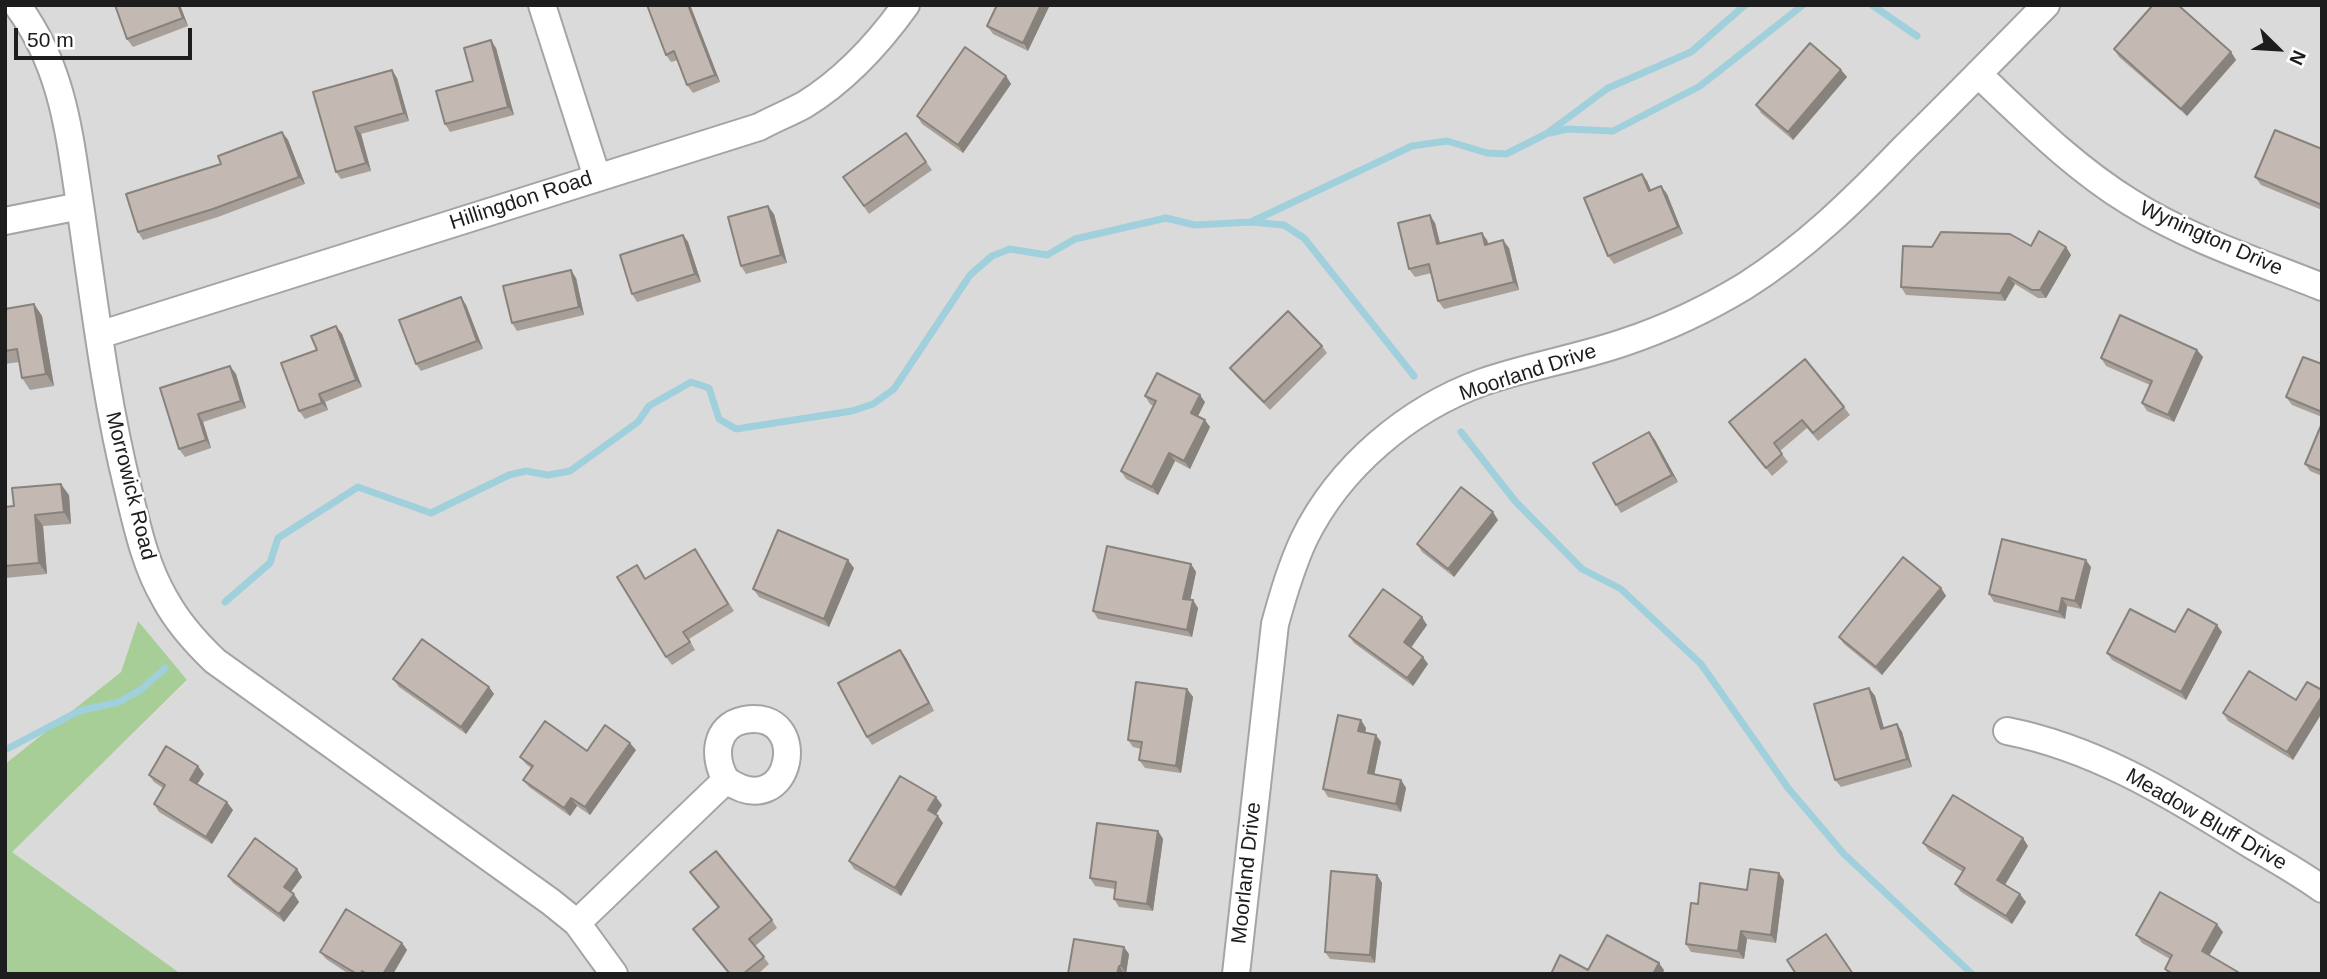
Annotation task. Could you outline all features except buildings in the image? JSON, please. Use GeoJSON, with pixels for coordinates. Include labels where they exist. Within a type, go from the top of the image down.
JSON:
{"type":"FeatureCollection","features":[{"type":"Feature","properties":{"kind":"street","name":"Morrowick Road"},"geometry":{"type":"LineString","coordinates":[[17,5],[49,58],[67,117],[114,433],[138,529],[164,598],[198,645],[215,660],[576,923],[614,974]]}},
{"type":"Feature","properties":{"kind":"street"},"geometry":{"type":"LineString","coordinates":[[542,5],[597,177]]}},
{"type":"Feature","properties":{"kind":"street","name":"Hillingdon Road"},"geometry":{"type":"LineString","coordinates":[[99,335],[759,127],[803,105],[829,87],[865,56],[887,32],[906,5]]}},
{"type":"Feature","properties":{"kind":"street","name":"Moorland Drive"},"geometry":{"type":"LineString","coordinates":[[1236,974],[1275,624],[1287,580],[1305,538],[1340,483],[1380,443],[1406,422],[1438,403],[1482,382],[1648,334],[1745,286],[1786,258],[1843,210],[2046,5]]}},
{"type":"Feature","properties":{"kind":"street","name":"Wynington Drive"},"geometry":{"type":"LineString","coordinates":[[1978,74],[2063,153],[2129,202],[2169,224],[2322,287]]}},
{"type":"Feature","properties":{"kind":"street"},"geometry":{"type":"LineString","coordinates":[[5,220],[80,205]]}},
{"type":"Feature","properties":{"kind":"street","name":"Meadow Bluff Drive"},"geometry":{"type":"LineString","coordinates":[[2007,731],[2071,747],[2145,781],[2317,875]]}},
{"type":"Feature","properties":{"kind":"street"},"geometry":{"type":"LineString","coordinates":[[576,923],[726,780]]}},
{"type":"Feature","properties":{"kind":"shaded area"},"geometry":{"type":"Polygon","coordinates":[[[5,5],[2322,5],[2322,974],[181,974],[11,852],[187,681],[138,622],[121,672],[5,764],[5,5]]]}},
{"type":"Feature","properties":{"kind":"green space"},"geometry":{"type":"Polygon","coordinates":[[[138,621],[187,680],[12,852],[181,974],[5,974],[5,764],[121,672],[138,621]]]}},
{"type":"Feature","properties":{"kind":"waterway"},"geometry":{"type":"LineString","coordinates":[[1253,221],[1412,146],[1447,141],[1487,153],[1506,154],[1546,134],[1608,88],[1691,52],[1745,5]]}},
{"type":"Feature","properties":{"kind":"waterway"},"geometry":{"type":"LineString","coordinates":[[1550,133],[1567,129],[1613,131],[1700,86],[1803,5]]}},
{"type":"Feature","properties":{"kind":"waterway"},"geometry":{"type":"LineString","coordinates":[[1872,5],[1917,36]]}},
{"type":"Feature","properties":{"kind":"waterway"},"geometry":{"type":"LineString","coordinates":[[225,602],[270,563],[278,538],[358,487],[431,513],[509,475],[526,471],[548,475],[570,471],[638,422],[649,406],[691,382],[709,388],[719,419],[736,429],[852,411],[873,404],[894,389],[970,275],[992,256],[1010,249],[1047,255],[1075,239],[1166,218],[1195,225],[1251,222],[1284,225],[1304,238],[1414,376]]}},
{"type":"Feature","properties":{"kind":"waterway"},"geometry":{"type":"LineString","coordinates":[[1461,432],[1515,501],[1582,569],[1621,589],[1701,664],[1788,788],[1844,854],[1972,974]]}},
{"type":"Feature","properties":{"kind":"waterway"},"geometry":{"type":"LineString","coordinates":[[5,750],[79,711],[119,702],[142,689],[165,668]]}}]}
